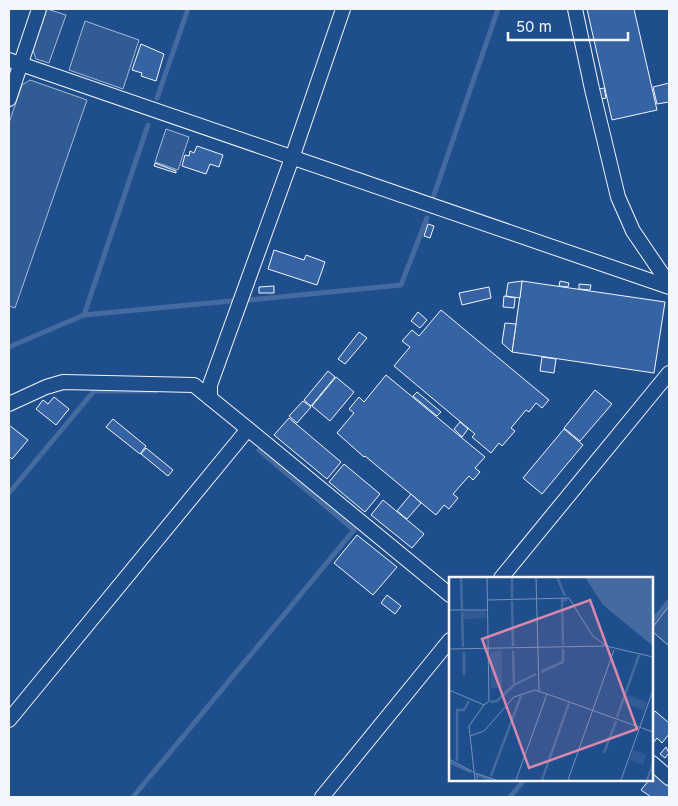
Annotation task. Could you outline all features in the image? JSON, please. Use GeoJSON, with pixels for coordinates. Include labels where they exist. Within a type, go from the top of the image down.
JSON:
{"type":"FeatureCollection","features":[{"type":"Feature","properties":{"kind":"street"},"geometry":{"type":"LineString","coordinates":[[9,99],[15,62],[39,9]]}},
{"type":"Feature","properties":{"kind":"street"},"geometry":{"type":"LineString","coordinates":[[210,398],[210,385],[292,158],[343,9]]}},
{"type":"Feature","properties":{"kind":"street"},"geometry":{"type":"LineString","coordinates":[[575,9],[618,197],[633,231],[669,286]]}},
{"type":"Feature","properties":{"kind":"street"},"geometry":{"type":"LineString","coordinates":[[15,62],[669,286]]}},
{"type":"Feature","properties":{"kind":"street"},"geometry":{"type":"LineString","coordinates":[[502,577],[669,373]]}},
{"type":"Feature","properties":{"kind":"street"},"geometry":{"type":"LineString","coordinates":[[9,404],[46,387],[63,382],[194,386],[449,594]]}},
{"type":"Feature","properties":{"kind":"street"},"geometry":{"type":"LineString","coordinates":[[9,720],[248,429]]}},
{"type":"Feature","properties":{"kind":"street"},"geometry":{"type":"LineString","coordinates":[[322,797],[449,641]]}},
{"type":"Feature","properties":{"kind":"street"},"geometry":{"type":"LineString","coordinates":[[653,764],[669,778]]}},
{"type":"Feature","properties":{"kind":"shaded area"},"geometry":{"type":"Polygon","coordinates":[[[47,9],[66,15],[49,63],[36,59],[33,50],[47,9]]]}},
{"type":"Feature","properties":{"kind":"shaded area"},"geometry":{"type":"Polygon","coordinates":[[[85,21],[139,40],[123,89],[69,70],[85,21]]]}},
{"type":"Feature","properties":{"kind":"shaded area"},"geometry":{"type":"Polygon","coordinates":[[[30,80],[87,100],[15,308],[9,306],[9,123],[22,85],[30,80]]]}},
{"type":"Feature","properties":{"kind":"shaded area"},"geometry":{"type":"Polygon","coordinates":[[[166,129],[189,137],[178,170],[155,162],[166,129]]]}},
{"type":"Feature","properties":{"kind":"shaded area"},"geometry":{"type":"Polygon","coordinates":[[[669,606],[669,646],[653,632],[653,627],[669,606]]]}},
{"type":"Feature","properties":{"kind":"building"},"geometry":{"type":"Polygon","coordinates":[[[587,9],[634,9],[657,110],[612,120],[587,9]]]}},
{"type":"Feature","properties":{"kind":"building"},"geometry":{"type":"Polygon","coordinates":[[[141,44],[164,54],[156,81],[141,76],[142,73],[132,70],[141,44]]]}},
{"type":"Feature","properties":{"kind":"building"},"geometry":{"type":"Polygon","coordinates":[[[669,83],[669,102],[657,104],[653,87],[669,83]]]}},
{"type":"Feature","properties":{"kind":"building"},"geometry":{"type":"Polygon","coordinates":[[[604,88],[606,98],[601,99],[599,89],[604,88]]]}},
{"type":"Feature","properties":{"kind":"building"},"geometry":{"type":"Polygon","coordinates":[[[197,146],[223,155],[219,167],[210,164],[206,174],[182,166],[185,155],[189,156],[190,151],[194,153],[197,146]]]}},
{"type":"Feature","properties":{"kind":"building"},"geometry":{"type":"Polygon","coordinates":[[[155,163],[176,171],[176,173],[154,166],[155,163]]]}},
{"type":"Feature","properties":{"kind":"building"},"geometry":{"type":"Polygon","coordinates":[[[428,224],[434,226],[430,238],[424,236],[428,224]]]}},
{"type":"Feature","properties":{"kind":"building"},"geometry":{"type":"Polygon","coordinates":[[[274,250],[304,260],[306,255],[325,262],[317,285],[268,269],[274,250]]]}},
{"type":"Feature","properties":{"kind":"building"},"geometry":{"type":"Polygon","coordinates":[[[522,281],[665,302],[654,373],[512,352],[522,281]]]}},
{"type":"Feature","properties":{"kind":"building"},"geometry":{"type":"Polygon","coordinates":[[[522,281],[520,298],[506,296],[508,283],[522,281]]]}},
{"type":"Feature","properties":{"kind":"building"},"geometry":{"type":"Polygon","coordinates":[[[560,281],[569,283],[568,287],[559,286],[560,281]]]}},
{"type":"Feature","properties":{"kind":"building"},"geometry":{"type":"Polygon","coordinates":[[[579,284],[591,285],[590,290],[579,289],[579,284]]]}},
{"type":"Feature","properties":{"kind":"building"},"geometry":{"type":"Polygon","coordinates":[[[274,286],[274,293],[259,293],[259,287],[274,286]]]}},
{"type":"Feature","properties":{"kind":"building"},"geometry":{"type":"Polygon","coordinates":[[[489,287],[491,298],[462,305],[459,293],[489,287]]]}},
{"type":"Feature","properties":{"kind":"building"},"geometry":{"type":"Polygon","coordinates":[[[504,296],[515,298],[514,308],[503,307],[504,296]]]}},
{"type":"Feature","properties":{"kind":"building"},"geometry":{"type":"Polygon","coordinates":[[[441,310],[549,400],[542,408],[536,403],[529,412],[526,410],[511,428],[515,431],[502,446],[499,443],[491,453],[472,437],[475,434],[394,366],[410,347],[402,341],[412,330],[419,336],[441,310]]]}},
{"type":"Feature","properties":{"kind":"building"},"geometry":{"type":"Polygon","coordinates":[[[418,312],[427,320],[420,328],[411,321],[418,312]]]}},
{"type":"Feature","properties":{"kind":"building"},"geometry":{"type":"Polygon","coordinates":[[[505,323],[516,324],[512,352],[502,343],[505,323]]]}},
{"type":"Feature","properties":{"kind":"building"},"geometry":{"type":"Polygon","coordinates":[[[359,332],[367,338],[345,364],[338,359],[359,332]]]}},
{"type":"Feature","properties":{"kind":"building"},"geometry":{"type":"Polygon","coordinates":[[[542,357],[556,359],[554,373],[540,371],[542,357]]]}},
{"type":"Feature","properties":{"kind":"building"},"geometry":{"type":"Polygon","coordinates":[[[328,371],[335,377],[311,406],[304,400],[328,371]]]}},
{"type":"Feature","properties":{"kind":"building"},"geometry":{"type":"Polygon","coordinates":[[[386,375],[485,457],[475,468],[480,472],[473,480],[469,476],[453,494],[458,498],[449,509],[444,505],[436,515],[337,433],[354,413],[349,409],[359,397],[364,402],[386,375]]]}},
{"type":"Feature","properties":{"kind":"building"},"geometry":{"type":"Polygon","coordinates":[[[336,377],[354,392],[330,421],[312,406],[336,377]]]}},
{"type":"Feature","properties":{"kind":"building"},"geometry":{"type":"Polygon","coordinates":[[[595,390],[612,404],[580,441],[564,428],[595,390]]]}},
{"type":"Feature","properties":{"kind":"building"},"geometry":{"type":"Polygon","coordinates":[[[417,392],[441,412],[437,416],[413,396],[417,392]]]}},
{"type":"Feature","properties":{"kind":"building"},"geometry":{"type":"Polygon","coordinates":[[[54,397],[69,409],[56,425],[36,409],[43,400],[48,404],[54,397]]]}},
{"type":"Feature","properties":{"kind":"building"},"geometry":{"type":"Polygon","coordinates":[[[303,401],[311,407],[297,423],[289,416],[303,401]]]}},
{"type":"Feature","properties":{"kind":"building"},"geometry":{"type":"Polygon","coordinates":[[[289,418],[341,462],[327,479],[274,435],[289,418]]]}},
{"type":"Feature","properties":{"kind":"building"},"geometry":{"type":"Polygon","coordinates":[[[113,419],[146,446],[140,454],[106,427],[113,419]]]}},
{"type":"Feature","properties":{"kind":"building"},"geometry":{"type":"Polygon","coordinates":[[[460,422],[468,429],[462,437],[454,429],[460,422]]]}},
{"type":"Feature","properties":{"kind":"building"},"geometry":{"type":"Polygon","coordinates":[[[9,425],[28,440],[12,459],[9,456],[9,425]]]}},
{"type":"Feature","properties":{"kind":"building"},"geometry":{"type":"Polygon","coordinates":[[[564,429],[583,445],[542,494],[523,478],[564,429]]]}},
{"type":"Feature","properties":{"kind":"building"},"geometry":{"type":"Polygon","coordinates":[[[146,448],[173,470],[168,476],[141,454],[146,448]]]}},
{"type":"Feature","properties":{"kind":"building"},"geometry":{"type":"Polygon","coordinates":[[[344,464],[380,494],[365,512],[329,482],[344,464]]]}},
{"type":"Feature","properties":{"kind":"building"},"geometry":{"type":"Polygon","coordinates":[[[411,494],[421,503],[407,519],[397,511],[411,494]]]}},
{"type":"Feature","properties":{"kind":"building"},"geometry":{"type":"Polygon","coordinates":[[[383,500],[424,534],[412,548],[371,515],[383,500]]]}},
{"type":"Feature","properties":{"kind":"building"},"geometry":{"type":"Polygon","coordinates":[[[357,535],[397,567],[373,595],[334,563],[357,535]]]}},
{"type":"Feature","properties":{"kind":"building"},"geometry":{"type":"Polygon","coordinates":[[[387,595],[401,606],[395,614],[381,603],[387,595]]]}},
{"type":"Feature","properties":{"kind":"building"},"geometry":{"type":"Polygon","coordinates":[[[655,711],[669,723],[669,734],[662,743],[657,738],[653,741],[653,714],[655,711]]]}},
{"type":"Feature","properties":{"kind":"building"},"geometry":{"type":"Polygon","coordinates":[[[666,747],[669,753],[665,758],[660,754],[666,747]]]}},
{"type":"Feature","properties":{"kind":"building"},"geometry":{"type":"Polygon","coordinates":[[[654,774],[669,787],[669,797],[651,797],[641,790],[648,781],[653,781],[654,774]]]}},
{"type":"Feature","properties":{"kind":"waterway"},"geometry":{"type":"LineString","coordinates":[[157,98],[188,9]]}},
{"type":"Feature","properties":{"kind":"waterway"},"geometry":{"type":"LineString","coordinates":[[434,195],[498,9]]}},
{"type":"Feature","properties":{"kind":"waterway"},"geometry":{"type":"LineString","coordinates":[[84,315],[148,125]]}},
{"type":"Feature","properties":{"kind":"waterway"},"geometry":{"type":"LineString","coordinates":[[248,300],[401,285],[427,218]]}},
{"type":"Feature","properties":{"kind":"waterway"},"geometry":{"type":"LineString","coordinates":[[9,347],[84,315],[231,301]]}},
{"type":"Feature","properties":{"kind":"waterway"},"geometry":{"type":"LineString","coordinates":[[9,493],[94,391],[156,391]]}},
{"type":"Feature","properties":{"kind":"waterway"},"geometry":{"type":"LineString","coordinates":[[133,797],[354,530],[259,450]]}},
{"type":"Feature","properties":{"kind":"waterway"},"geometry":{"type":"LineString","coordinates":[[653,621],[669,601]]}},
{"type":"Feature","properties":{"kind":"waterway"},"geometry":{"type":"LineString","coordinates":[[510,797],[523,781]]}}]}
